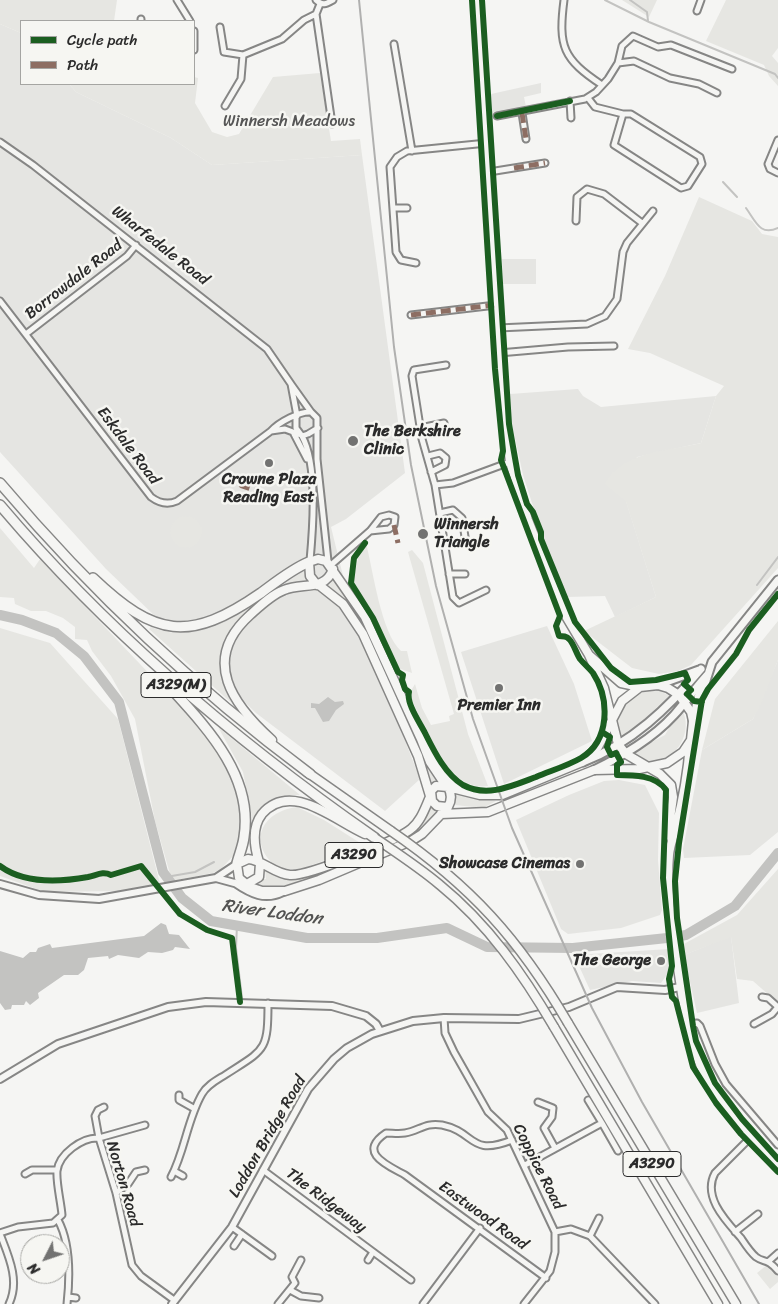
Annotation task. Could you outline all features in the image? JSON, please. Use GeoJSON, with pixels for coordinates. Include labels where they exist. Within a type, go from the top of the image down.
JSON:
{"type":"FeatureCollection","features":[{"type":"Feature","properties":{"kind":"highway","name":"A329(M)"},"geometry":{"type":"LineString","coordinates":[[0,483],[94,587],[177,666],[232,713],[310,774]]}},
{"type":"Feature","properties":{"kind":"highway","name":"A329(M)"},"geometry":{"type":"LineString","coordinates":[[0,505],[67,580],[140,652],[210,730],[227,758],[240,792],[244,818],[244,839],[237,864]]}},
{"type":"Feature","properties":{"kind":"highway","name":"A329(M)"},"geometry":{"type":"LineString","coordinates":[[38,526],[120,602],[143,618],[167,626],[191,627],[214,620],[241,606],[310,562]]}},
{"type":"Feature","properties":{"kind":"highway","name":"A329(M)"},"geometry":{"type":"LineString","coordinates":[[140,652],[254,750],[375,838]]}},
{"type":"Feature","properties":{"kind":"main road"},"geometry":{"type":"LineString","coordinates":[[477,0],[504,426],[510,462],[525,513],[549,575],[570,625],[589,655],[604,688],[618,744],[626,754],[666,779],[672,788],[668,878],[671,918],[680,988],[694,1048],[707,1079],[751,1136],[778,1165]]}},
{"type":"Feature","properties":{"kind":"main road"},"geometry":{"type":"LineString","coordinates":[[448,807],[451,796],[430,762],[365,618],[330,565],[318,559],[310,562],[310,576],[318,585],[343,604],[363,634],[418,756],[430,796],[437,806],[481,814]]}},
{"type":"Feature","properties":{"kind":"main road"},"geometry":{"type":"LineString","coordinates":[[318,585],[328,578],[330,565]]}},
{"type":"Feature","properties":{"kind":"main road"},"geometry":{"type":"LineString","coordinates":[[441,814],[481,814],[594,770],[626,754],[664,725],[685,702],[704,672],[778,580]]}},
{"type":"Feature","properties":{"kind":"main road","name":"A3290"},"geometry":{"type":"LineString","coordinates":[[318,585],[288,588],[260,606],[236,630],[228,646],[225,661],[228,685],[242,710],[310,774],[450,874],[496,919],[532,965],[736,1304]]}},
{"type":"Feature","properties":{"kind":"main road"},"geometry":{"type":"LineString","coordinates":[[589,655],[621,683],[640,687],[658,685],[704,672]]}},
{"type":"Feature","properties":{"kind":"main road"},"geometry":{"type":"LineString","coordinates":[[430,796],[435,787],[447,787],[486,796],[502,795],[582,762],[618,744],[648,725],[704,672]]}},
{"type":"Feature","properties":{"kind":"main road"},"geometry":{"type":"LineString","coordinates":[[671,838],[676,827],[684,790],[693,721],[704,672]]}},
{"type":"Feature","properties":{"kind":"main road"},"geometry":{"type":"LineString","coordinates":[[658,685],[679,696],[685,702],[693,721]]}},
{"type":"Feature","properties":{"kind":"main road"},"geometry":{"type":"LineString","coordinates":[[582,762],[598,747],[622,701],[640,687]]}},
{"type":"Feature","properties":{"kind":"main road"},"geometry":{"type":"LineString","coordinates":[[421,739],[444,772],[462,790]]}},
{"type":"Feature","properties":{"kind":"main road"},"geometry":{"type":"LineString","coordinates":[[594,770],[649,768],[673,760],[686,749],[691,740]]}},
{"type":"Feature","properties":{"kind":"main road","name":"A3290"},"geometry":{"type":"LineString","coordinates":[[430,796],[418,821],[407,832],[311,872],[297,876],[283,874],[260,862],[254,840],[256,824],[268,809],[284,801],[307,803],[349,827],[375,838],[435,881],[477,919],[514,964],[554,1027],[718,1304]]}},
{"type":"Feature","properties":{"kind":"main road","name":"A3290"},"geometry":{"type":"LineString","coordinates":[[247,884],[262,891],[285,891],[319,880],[411,841],[419,836],[448,807]]}},
{"type":"Feature","properties":{"kind":"main road"},"geometry":{"type":"LineString","coordinates":[[248,859],[260,862],[259,877],[247,884],[238,875],[237,864],[248,859]]}},
{"type":"Feature","properties":{"kind":"street"},"geometry":{"type":"LineString","coordinates":[[178,0],[189,20]]}},
{"type":"Feature","properties":{"kind":"street"},"geometry":{"type":"LineString","coordinates":[[332,124],[316,14],[318,2],[326,4],[333,0]]}},
{"type":"Feature","properties":{"kind":"street"},"geometry":{"type":"LineString","coordinates":[[564,0],[563,37],[570,60],[577,68],[602,85]]}},
{"type":"Feature","properties":{"kind":"street"},"geometry":{"type":"LineString","coordinates":[[697,11],[701,0]]}},
{"type":"Feature","properties":{"kind":"street"},"geometry":{"type":"LineString","coordinates":[[220,26],[224,52],[243,55],[282,39],[304,20],[316,14]]}},
{"type":"Feature","properties":{"kind":"street"},"geometry":{"type":"LineString","coordinates":[[497,116],[522,113],[588,98],[596,92],[618,64],[622,46],[633,36],[658,47],[671,45],[732,69]]}},
{"type":"Feature","properties":{"kind":"street"},"geometry":{"type":"LineString","coordinates":[[394,44],[412,151]]}},
{"type":"Feature","properties":{"kind":"street"},"geometry":{"type":"LineString","coordinates":[[225,106],[240,79],[243,55]]}},
{"type":"Feature","properties":{"kind":"street"},"geometry":{"type":"LineString","coordinates":[[618,64],[634,60],[670,78],[699,84],[717,93]]}},
{"type":"Feature","properties":{"kind":"street"},"geometry":{"type":"LineString","coordinates":[[588,98],[595,107],[632,114],[700,157],[702,164],[688,186],[681,188],[614,145],[624,114]]}},
{"type":"Feature","properties":{"kind":"street"},"geometry":{"type":"LineString","coordinates":[[570,101],[571,118]]}},
{"type":"Feature","properties":{"kind":"street"},"geometry":{"type":"LineString","coordinates":[[522,113],[526,139]]}},
{"type":"Feature","properties":{"kind":"street"},"geometry":{"type":"LineString","coordinates":[[778,140],[768,164],[770,169],[778,173]]}},
{"type":"Feature","properties":{"kind":"street","name":"Wharfedale Road"},"geometry":{"type":"LineString","coordinates":[[0,142],[22,156],[268,349],[311,412]]}},
{"type":"Feature","properties":{"kind":"street"},"geometry":{"type":"LineString","coordinates":[[416,263],[401,260],[396,252],[390,167],[401,153],[487,143]]}},
{"type":"Feature","properties":{"kind":"street"},"geometry":{"type":"LineString","coordinates":[[489,172],[546,163]]}},
{"type":"Feature","properties":{"kind":"street"},"geometry":{"type":"LineString","coordinates":[[576,221],[577,197],[587,189],[604,194],[642,223]]}},
{"type":"Feature","properties":{"kind":"street"},"geometry":{"type":"LineString","coordinates":[[394,208],[407,208]]}},
{"type":"Feature","properties":{"kind":"street"},"geometry":{"type":"LineString","coordinates":[[498,328],[586,324],[605,316],[617,299],[623,252],[642,223],[653,211]]}},
{"type":"Feature","properties":{"kind":"street","name":"Borrowdale Road"},"geometry":{"type":"LineString","coordinates":[[26,334],[128,256],[136,245]]}},
{"type":"Feature","properties":{"kind":"street","name":"Eskdale Road"},"geometry":{"type":"LineString","coordinates":[[0,301],[151,497],[159,502],[177,501],[271,431]]}},
{"type":"Feature","properties":{"kind":"street"},"geometry":{"type":"LineString","coordinates":[[411,315],[496,305]]}},
{"type":"Feature","properties":{"kind":"street"},"geometry":{"type":"LineString","coordinates":[[499,352],[614,346]]}},
{"type":"Feature","properties":{"kind":"street"},"geometry":{"type":"LineString","coordinates":[[446,365],[414,370],[412,376],[420,428],[435,485],[453,597],[459,603],[486,590]]}},
{"type":"Feature","properties":{"kind":"street","name":"Wharfedale Road"},"geometry":{"type":"LineString","coordinates":[[291,384],[296,416]]}},
{"type":"Feature","properties":{"kind":"street"},"geometry":{"type":"LineString","coordinates":[[271,431],[277,425],[304,412],[311,412],[317,418],[317,460],[330,565]]}},
{"type":"Feature","properties":{"kind":"street"},"geometry":{"type":"LineString","coordinates":[[296,416],[296,426],[309,452],[313,500],[313,536],[310,562]]}},
{"type":"Feature","properties":{"kind":"street"},"geometry":{"type":"LineString","coordinates":[[420,428],[444,423]]}},
{"type":"Feature","properties":{"kind":"street"},"geometry":{"type":"LineString","coordinates":[[271,431],[285,429],[293,434],[301,435],[308,434],[318,428]]}},
{"type":"Feature","properties":{"kind":"street"},"geometry":{"type":"LineString","coordinates":[[293,434],[309,463]]}},
{"type":"Feature","properties":{"kind":"street"},"geometry":{"type":"LineString","coordinates":[[428,456],[440,453],[446,458],[445,465],[432,472]]}},
{"type":"Feature","properties":{"kind":"street"},"geometry":{"type":"LineString","coordinates":[[435,485],[453,483],[510,462]]}},
{"type":"Feature","properties":{"kind":"street"},"geometry":{"type":"LineString","coordinates":[[440,513],[453,510],[462,518],[466,543]]}},
{"type":"Feature","properties":{"kind":"street"},"geometry":{"type":"LineString","coordinates":[[330,565],[370,531],[382,517],[389,515],[395,517],[394,525],[389,529],[370,531]]}},
{"type":"Feature","properties":{"kind":"street"},"geometry":{"type":"LineString","coordinates":[[449,574],[465,574]]}},
{"type":"Feature","properties":{"kind":"street"},"geometry":{"type":"LineString","coordinates":[[216,878],[237,864]]}},
{"type":"Feature","properties":{"kind":"street"},"geometry":{"type":"LineString","coordinates":[[0,884],[40,895],[84,899],[144,892],[216,878],[261,896],[275,896],[285,891]]}},
{"type":"Feature","properties":{"kind":"street"},"geometry":{"type":"LineString","coordinates":[[235,884],[247,884]]}},
{"type":"Feature","properties":{"kind":"street","name":"Loddon Bridge Road"},"geometry":{"type":"LineString","coordinates":[[173,1302],[232,1227],[299,1102],[327,1066],[342,1052],[380,1031],[412,1021],[444,1018],[504,1020],[529,1017],[569,1007],[617,987],[665,990],[680,988]]}},
{"type":"Feature","properties":{"kind":"street"},"geometry":{"type":"LineString","coordinates":[[754,1024],[772,1014],[777,1007],[768,998],[762,996]]}},
{"type":"Feature","properties":{"kind":"street"},"geometry":{"type":"LineString","coordinates":[[0,1079],[58,1044],[168,1007],[206,1002],[324,1005],[342,1008],[366,1016],[376,1024],[380,1031]]}},
{"type":"Feature","properties":{"kind":"street"},"geometry":{"type":"LineString","coordinates":[[171,1177],[203,1092],[211,1084],[262,1048],[268,1034],[268,1003]]}},
{"type":"Feature","properties":{"kind":"street","name":"Coppice Road"},"geometry":{"type":"LineString","coordinates":[[444,1018],[445,1033],[454,1052],[488,1112],[504,1125],[555,1232],[554,1259],[546,1278],[524,1304]]}},
{"type":"Feature","properties":{"kind":"street"},"geometry":{"type":"LineString","coordinates":[[687,1024],[700,1026],[715,1064],[726,1084],[746,1110],[778,1145]]}},
{"type":"Feature","properties":{"kind":"street"},"geometry":{"type":"LineString","coordinates":[[174,1104],[179,1097],[195,1109]]}},
{"type":"Feature","properties":{"kind":"street"},"geometry":{"type":"LineString","coordinates":[[588,1100],[618,1152]]}},
{"type":"Feature","properties":{"kind":"street"},"geometry":{"type":"LineString","coordinates":[[538,1102],[553,1108],[552,1117],[544,1128],[555,1148]]}},
{"type":"Feature","properties":{"kind":"street"},"geometry":{"type":"LineString","coordinates":[[104,1107],[98,1110],[95,1116],[98,1138],[145,1125]]}},
{"type":"Feature","properties":{"kind":"street"},"geometry":{"type":"LineString","coordinates":[[524,1165],[602,1123]]}},
{"type":"Feature","properties":{"kind":"street","name":"Eastwood Road"},"geometry":{"type":"LineString","coordinates":[[512,1140],[488,1147],[479,1146],[451,1128],[433,1124],[405,1133],[386,1133],[374,1145],[376,1156],[385,1165],[405,1175],[546,1278]]}},
{"type":"Feature","properties":{"kind":"street"},"geometry":{"type":"LineString","coordinates":[[751,1136],[718,1170],[711,1181],[711,1193],[716,1206],[757,1258],[769,1261],[778,1271]]}},
{"type":"Feature","properties":{"kind":"street","name":"Norton Road"},"geometry":{"type":"LineString","coordinates":[[57,1170],[64,1156],[73,1148],[98,1138],[116,1193],[132,1265],[141,1276],[173,1302]]}},
{"type":"Feature","properties":{"kind":"street"},"geometry":{"type":"LineString","coordinates":[[29,1164],[32,1170]]}},
{"type":"Feature","properties":{"kind":"street"},"geometry":{"type":"LineString","coordinates":[[134,1165],[136,1172]]}},
{"type":"Feature","properties":{"kind":"street"},"geometry":{"type":"LineString","coordinates":[[9,1304],[14,1294],[14,1274],[0,1233],[18,1227],[53,1223],[62,1215],[57,1170],[32,1170],[25,1174]]}},
{"type":"Feature","properties":{"kind":"street"},"geometry":{"type":"LineString","coordinates":[[116,1193],[128,1184],[136,1172],[145,1170]]}},
{"type":"Feature","properties":{"kind":"street","name":"The Ridgeway"},"geometry":{"type":"LineString","coordinates":[[263,1170],[411,1280]]}},
{"type":"Feature","properties":{"kind":"street"},"geometry":{"type":"LineString","coordinates":[[174,1171],[183,1176]]}},
{"type":"Feature","properties":{"kind":"street"},"geometry":{"type":"LineString","coordinates":[[735,1232],[758,1214]]}},
{"type":"Feature","properties":{"kind":"street"},"geometry":{"type":"LineString","coordinates":[[590,1236],[599,1218]]}},
{"type":"Feature","properties":{"kind":"street"},"geometry":{"type":"LineString","coordinates":[[58,1220],[64,1231],[67,1245],[67,1304]]}},
{"type":"Feature","properties":{"kind":"street"},"geometry":{"type":"LineString","coordinates":[[232,1227],[272,1256]]}},
{"type":"Feature","properties":{"kind":"street"},"geometry":{"type":"LineString","coordinates":[[423,1304],[480,1228]]}},
{"type":"Feature","properties":{"kind":"street"},"geometry":{"type":"LineString","coordinates":[[555,1232],[571,1229],[590,1236],[655,1304]]}},
{"type":"Feature","properties":{"kind":"street"},"geometry":{"type":"LineString","coordinates":[[234,1246],[242,1234]]}},
{"type":"Feature","properties":{"kind":"street"},"geometry":{"type":"LineString","coordinates":[[261,1256],[265,1251]]}},
{"type":"Feature","properties":{"kind":"street","name":"The Ridgeway"},"geometry":{"type":"LineString","coordinates":[[368,1260],[373,1252]]}},
{"type":"Feature","properties":{"kind":"street"},"geometry":{"type":"LineString","coordinates":[[769,1261],[778,1253]]}},
{"type":"Feature","properties":{"kind":"street"},"geometry":{"type":"LineString","coordinates":[[278,1304],[296,1282],[292,1277],[302,1260]]}},
{"type":"Feature","properties":{"kind":"street"},"geometry":{"type":"LineString","coordinates":[[290,1290],[301,1296],[319,1298]]}},
{"type":"Feature","properties":{"kind":"street"},"geometry":{"type":"LineString","coordinates":[[68,1297],[76,1298]]}},
{"type":"Feature","properties":{"kind":"shaded area"},"geometry":{"type":"Polygon","coordinates":[[[0,24],[20,33],[20,85],[70,85],[76,92],[171,138],[212,165],[362,155],[405,473],[346,519],[331,527],[347,592],[420,779],[385,811],[256,713],[106,569],[0,452],[0,24]]]}},
{"type":"Feature","properties":{"kind":"shaded area"},"geometry":{"type":"Polygon","coordinates":[[[541,83],[541,93],[524,97],[526,107],[492,115],[491,94],[541,83]]]}},
{"type":"Feature","properties":{"kind":"shaded area"},"geometry":{"type":"Polygon","coordinates":[[[502,259],[536,259],[536,284],[503,284],[502,259]]]}},
{"type":"Feature","properties":{"kind":"shaded area"},"geometry":{"type":"Polygon","coordinates":[[[578,389],[583,396],[601,407],[716,396],[701,443],[637,457],[626,501],[656,597],[615,617],[605,596],[567,597],[543,537],[523,475],[511,420],[510,394],[578,389]]]}},
{"type":"Feature","properties":{"kind":"shaded area"},"geometry":{"type":"Polygon","coordinates":[[[547,626],[574,684],[592,741],[504,784],[461,652],[547,626]]]}},
{"type":"Feature","properties":{"kind":"shaded area"},"geometry":{"type":"Polygon","coordinates":[[[778,660],[778,832],[750,855],[684,858],[683,849],[702,750],[753,719],[778,660]]]}},
{"type":"Feature","properties":{"kind":"shaded area"},"geometry":{"type":"Polygon","coordinates":[[[328,697],[335,702],[343,701],[344,704],[336,710],[329,721],[323,722],[315,708],[311,708],[311,703],[319,704],[328,697]]]}},
{"type":"Feature","properties":{"kind":"shaded area"},"geometry":{"type":"Polygon","coordinates":[[[619,780],[645,785],[659,813],[658,860],[662,910],[660,915],[621,928],[568,934],[561,929],[516,820],[604,781],[619,780]]]}},
{"type":"Feature","properties":{"kind":"shaded area"},"geometry":{"type":"Polygon","coordinates":[[[161,923],[166,925],[169,934],[179,935],[190,949],[175,947],[173,950],[162,953],[148,952],[139,958],[118,955],[109,959],[108,956],[88,958],[84,970],[78,975],[64,975],[38,993],[39,998],[30,1005],[26,1001],[24,1005],[12,1005],[11,1009],[5,1010],[0,1003],[0,951],[23,958],[30,952],[36,952],[38,948],[50,944],[52,948],[144,936],[161,923]]]}},
{"type":"Feature","properties":{"kind":"shaded area"},"geometry":{"type":"Polygon","coordinates":[[[731,936],[739,1003],[697,1013],[684,955],[731,936]]]}},
{"type":"Feature","properties":{"kind":"shaded area"},"geometry":{"type":"Polygon","coordinates":[[[669,949],[671,969],[661,983],[632,981],[590,990],[574,955],[669,949]]]}},
{"type":"Feature","properties":{"kind":"green space"},"geometry":{"type":"Polygon","coordinates":[[[0,0],[117,0],[114,20],[20,20],[20,33],[0,24],[0,0]]]}},
{"type":"Feature","properties":{"kind":"green space"},"geometry":{"type":"Polygon","coordinates":[[[622,0],[657,0],[649,17],[622,0]]]}},
{"type":"Feature","properties":{"kind":"green space"},"geometry":{"type":"Polygon","coordinates":[[[726,0],[778,0],[778,48],[772,56],[778,63],[778,86],[769,76],[764,65],[706,41],[726,0]]]}},
{"type":"Feature","properties":{"kind":"green space","name":"Winnersh Meadows"},"geometry":{"type":"Polygon","coordinates":[[[320,73],[331,141],[360,139],[362,155],[212,165],[171,138],[76,92],[70,85],[195,85],[195,77],[198,78],[195,103],[212,132],[227,137],[239,134],[273,77],[320,73]]]}},
{"type":"Feature","properties":{"kind":"green space"},"geometry":{"type":"Polygon","coordinates":[[[699,197],[752,221],[762,234],[778,237],[778,568],[691,665],[678,671],[659,674],[632,668],[584,631],[656,597],[626,502],[604,484],[612,473],[634,459],[647,454],[701,443],[716,396],[724,386],[650,353],[628,349],[665,276],[699,197]]]}},
{"type":"Feature","properties":{"kind":"green space"},"geometry":{"type":"Polygon","coordinates":[[[186,516],[192,517],[197,521],[201,526],[201,538],[197,543],[192,547],[186,548],[180,547],[175,543],[171,538],[170,532],[171,526],[175,521],[180,517],[186,516]]]}},
{"type":"Feature","properties":{"kind":"green space"},"geometry":{"type":"Polygon","coordinates":[[[0,528],[34,568],[40,559],[200,727],[224,758],[236,788],[242,829],[234,855],[221,869],[213,873],[172,881],[155,821],[135,719],[111,676],[92,651],[87,640],[75,639],[75,627],[63,618],[46,611],[31,611],[15,604],[14,598],[0,597],[0,528]]]}},
{"type":"Feature","properties":{"kind":"green space"},"geometry":{"type":"Polygon","coordinates":[[[366,543],[383,616],[394,642],[401,651],[407,651],[412,673],[398,668],[370,608],[353,581],[360,550],[366,543]]]}},
{"type":"Feature","properties":{"kind":"green space"},"geometry":{"type":"Polygon","coordinates":[[[412,550],[423,563],[468,734],[488,786],[473,785],[460,779],[449,768],[438,754],[409,694],[415,684],[422,708],[431,725],[450,721],[449,716],[454,714],[408,552],[412,550]]]}},
{"type":"Feature","properties":{"kind":"green space"},"geometry":{"type":"Polygon","coordinates":[[[305,572],[308,581],[293,584],[269,595],[305,572]]]}},
{"type":"Feature","properties":{"kind":"green space"},"geometry":{"type":"Polygon","coordinates":[[[333,574],[360,617],[438,781],[432,784],[425,762],[357,615],[344,598],[326,585],[333,574]]]}},
{"type":"Feature","properties":{"kind":"green space"},"geometry":{"type":"Polygon","coordinates":[[[261,600],[242,619],[233,632],[222,660],[222,679],[236,707],[149,629],[151,627],[173,633],[194,632],[214,627],[261,600]]]}},
{"type":"Feature","properties":{"kind":"green space"},"geometry":{"type":"Polygon","coordinates":[[[778,621],[778,660],[762,702],[753,719],[702,750],[715,699],[778,621]]]}},
{"type":"Feature","properties":{"kind":"green space"},"geometry":{"type":"Polygon","coordinates":[[[0,628],[50,643],[118,719],[160,884],[120,891],[45,892],[0,876],[0,628]]]}},
{"type":"Feature","properties":{"kind":"green space"},"geometry":{"type":"Polygon","coordinates":[[[649,690],[660,691],[672,697],[654,714],[619,739],[618,722],[622,707],[633,696],[649,690]]]}},
{"type":"Feature","properties":{"kind":"green space"},"geometry":{"type":"Polygon","coordinates":[[[682,709],[686,728],[680,745],[674,752],[667,757],[648,761],[630,753],[665,735],[682,709]]]}},
{"type":"Feature","properties":{"kind":"green space"},"geometry":{"type":"Polygon","coordinates":[[[218,727],[300,795],[284,796],[271,800],[261,808],[253,822],[243,772],[218,727]]]}},
{"type":"Feature","properties":{"kind":"green space"},"geometry":{"type":"Polygon","coordinates":[[[456,793],[496,801],[483,808],[455,805],[456,793]]]}},
{"type":"Feature","properties":{"kind":"green space"},"geometry":{"type":"Polygon","coordinates":[[[430,805],[441,811],[418,835],[330,869],[411,835],[424,821],[430,805]]]}},
{"type":"Feature","properties":{"kind":"green space"},"geometry":{"type":"Polygon","coordinates":[[[297,807],[324,820],[365,846],[298,870],[278,868],[268,859],[263,849],[262,830],[274,815],[297,807]]]}},
{"type":"Feature","properties":{"kind":"green space"},"geometry":{"type":"Polygon","coordinates":[[[265,869],[287,879],[308,877],[274,888],[256,885],[261,879],[266,879],[265,869]]]}},
{"type":"Feature","properties":{"kind":"green space"},"geometry":{"type":"Polygon","coordinates":[[[778,869],[778,1003],[753,981],[737,979],[731,937],[684,955],[682,945],[737,915],[778,869]]]}},
{"type":"Feature","properties":{"kind":"green space"},"geometry":{"type":"Polygon","coordinates":[[[768,1264],[778,1276],[778,1282],[770,1289],[757,1273],[768,1264]]]}},
{"type":"Feature","properties":{"kind":"waterway"},"geometry":{"type":"LineString","coordinates":[[605,0],[649,22],[775,74],[778,78]]}},
{"type":"Feature","properties":{"kind":"waterway"},"geometry":{"type":"LineString","coordinates":[[630,0],[647,12],[648,21]]}},
{"type":"Feature","properties":{"kind":"waterway"},"geometry":{"type":"LineString","coordinates":[[723,182],[737,197]]}},
{"type":"Feature","properties":{"kind":"waterway"},"geometry":{"type":"LineString","coordinates":[[746,208],[756,223],[763,229],[772,230],[778,228]]}},
{"type":"Feature","properties":{"kind":"waterway"},"geometry":{"type":"LineString","coordinates":[[757,585],[778,557]]}},
{"type":"Feature","properties":{"kind":"waterway","name":"River Loddon"},"geometry":{"type":"LineString","coordinates":[[0,615],[22,620],[56,633],[84,656],[119,702],[163,872],[182,898],[211,921],[307,938],[377,938],[447,928],[487,947],[573,948],[667,938],[686,935],[735,906],[778,853]]}},
{"type":"Feature","properties":{"kind":"waterway"},"geometry":{"type":"LineString","coordinates":[[166,877],[195,872],[214,862]]}},
{"type":"Feature","properties":{"kind":"waterway"},"geometry":{"type":"LineString","coordinates":[[237,925],[236,948],[242,998]]}},
{"type":"Feature","properties":{"kind":"railway"},"geometry":{"type":"LineString","coordinates":[[359,0],[394,347],[411,465],[436,586],[473,719],[512,828],[592,1008],[642,1102],[759,1304]]}},
{"type":"Feature","properties":{"kind":"marked path"},"geometry":{"type":"LineString","coordinates":[[522,113],[526,139]]}},
{"type":"Feature","properties":{"kind":"marked path"},"geometry":{"type":"LineString","coordinates":[[514,168],[545,163]]}},
{"type":"Feature","properties":{"kind":"marked path"},"geometry":{"type":"LineString","coordinates":[[411,315],[494,305]]}},
{"type":"Feature","properties":{"kind":"marked path"},"geometry":{"type":"LineString","coordinates":[[228,476],[242,486],[287,501]]}},
{"type":"Feature","properties":{"kind":"marked path"},"geometry":{"type":"LineString","coordinates":[[394,525],[398,543]]}},
{"type":"Feature","properties":{"kind":"cycle path"},"geometry":{"type":"LineString","coordinates":[[365,543],[354,558],[351,583],[373,618],[398,672],[403,675],[402,680],[405,689],[409,692],[411,707],[432,747],[451,775],[463,785],[472,789],[490,791],[518,784],[564,766],[591,751],[598,741],[604,719],[604,707],[599,683],[593,673],[580,659],[571,641],[566,637],[559,636],[556,626],[560,616],[501,460],[503,451],[495,369],[472,0]]}},
{"type":"Feature","properties":{"kind":"cycle path"},"geometry":{"type":"LineString","coordinates":[[482,0],[509,424],[518,475],[527,504],[533,512],[541,532],[541,539],[575,622],[611,668],[630,682],[656,680],[685,673],[688,680],[684,684],[691,690],[687,694],[694,701],[702,702]]}},
{"type":"Feature","properties":{"kind":"cycle path"},"geometry":{"type":"LineString","coordinates":[[497,116],[570,101]]}},
{"type":"Feature","properties":{"kind":"cycle path"},"geometry":{"type":"LineString","coordinates":[[778,594],[749,630],[736,654],[708,689],[702,700],[679,843],[675,881],[677,918],[696,1041],[715,1083],[742,1119],[778,1159]]}},
{"type":"Feature","properties":{"kind":"cycle path"},"geometry":{"type":"LineString","coordinates":[[602,732],[610,737],[607,747],[611,755],[616,753],[621,762],[617,765],[617,775],[650,779],[662,785],[666,790],[663,878],[672,966],[669,979],[672,997],[676,1001],[693,1067],[716,1103],[741,1134],[778,1172]]}},
{"type":"Feature","properties":{"kind":"cycle path"},"geometry":{"type":"LineString","coordinates":[[0,866],[20,876],[42,880],[77,879],[103,873],[111,875],[141,866],[180,914],[207,930],[232,938],[240,1002]]}},
{"type":"Feature","properties":{"kind":"place","name":"The Berkshire Clinic"},"geometry":{"type":"Point","coordinates":[353,441]}},
{"type":"Feature","properties":{"kind":"place","name":"Crowne Plaza Reading East"},"geometry":{"type":"Point","coordinates":[269,463]}},
{"type":"Feature","properties":{"kind":"place","name":"Winnersh Triangle"},"geometry":{"type":"Point","coordinates":[423,534]}},
{"type":"Feature","properties":{"kind":"place","name":"Premier Inn"},"geometry":{"type":"Point","coordinates":[499,688]}},
{"type":"Feature","properties":{"kind":"place","name":"Showcase Cinemas"},"geometry":{"type":"Point","coordinates":[580,864]}},
{"type":"Feature","properties":{"kind":"place","name":"The George"},"geometry":{"type":"Point","coordinates":[661,961]}}]}
